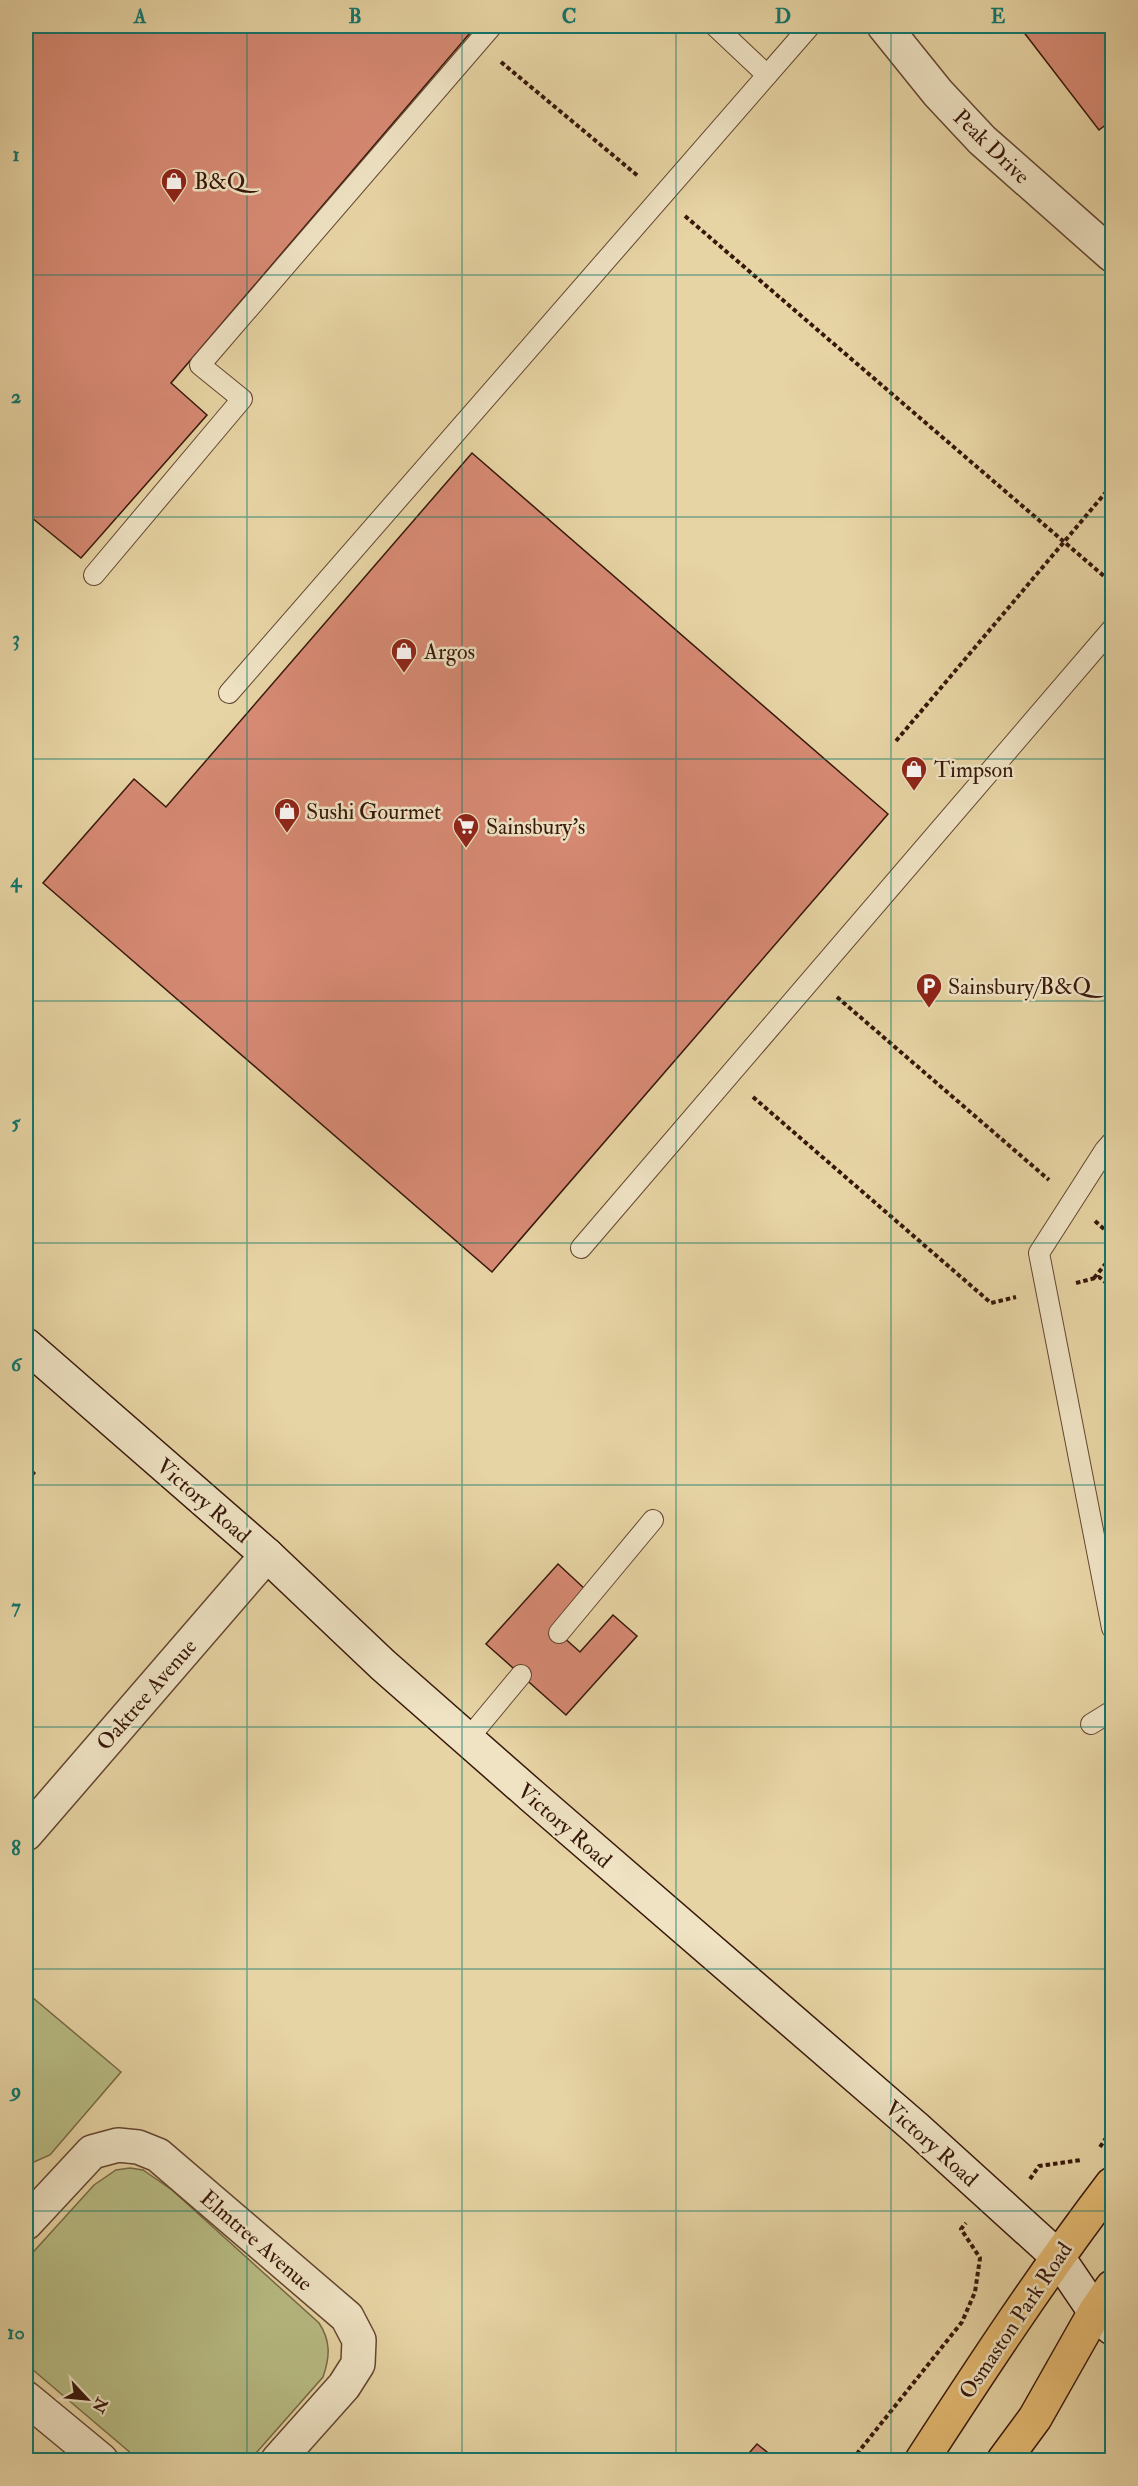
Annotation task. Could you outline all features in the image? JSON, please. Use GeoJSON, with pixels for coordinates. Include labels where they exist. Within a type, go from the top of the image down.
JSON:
{"type":"FeatureCollection","features":[{"type":"Feature","properties":{"kind":"highway","name":"Osmaston Park Road"},"geometry":{"type":"LineString","coordinates":[[922,2460],[1057,2256],[1113,2184]]}},
{"type":"Feature","properties":{"kind":"highway"},"geometry":{"type":"LineString","coordinates":[[1004,2460],[1035,2418],[1107,2309]]}},
{"type":"Feature","properties":{"kind":"street","name":"Peak Drive"},"geometry":{"type":"LineString","coordinates":[[884,26],[938,93],[982,140],[1108,243]]}},
{"type":"Feature","properties":{"kind":"street","name":"Victory Road"},"geometry":{"type":"LineString","coordinates":[[26,1345],[267,1555],[382,1665],[467,1740],[916,2128],[1057,2256],[1107,2309]]}},
{"type":"Feature","properties":{"kind":"street","name":"Oaktree Avenue"},"geometry":{"type":"LineString","coordinates":[[26,1834],[267,1555]]}},
{"type":"Feature","properties":{"kind":"street","name":"Elmtree Avenue"},"geometry":{"type":"LineString","coordinates":[[26,2221],[92,2152],[117,2145],[138,2146],[158,2155],[347,2317],[359,2340],[358,2364],[344,2386],[278,2460]]}},
{"type":"Feature","properties":{"kind":"street"},"geometry":{"type":"LineString","coordinates":[[26,2398],[101,2460]]}},
{"type":"Feature","properties":{"kind":"lane"},"geometry":{"type":"LineString","coordinates":[[94,575],[242,399],[200,365],[492,26]]}},
{"type":"Feature","properties":{"kind":"lane"},"geometry":{"type":"LineString","coordinates":[[715,26],[766,75]]}},
{"type":"Feature","properties":{"kind":"lane"},"geometry":{"type":"LineString","coordinates":[[230,693],[810,26]]}},
{"type":"Feature","properties":{"kind":"lane"},"geometry":{"type":"LineString","coordinates":[[581,1248],[1113,629]]}},
{"type":"Feature","properties":{"kind":"lane"},"geometry":{"type":"LineString","coordinates":[[1113,1142],[1039,1253],[1113,1628]]}},
{"type":"Feature","properties":{"kind":"lane"},"geometry":{"type":"LineString","coordinates":[[559,1633],[653,1520]]}},
{"type":"Feature","properties":{"kind":"lane"},"geometry":{"type":"LineString","coordinates":[[467,1740],[521,1675]]}},
{"type":"Feature","properties":{"kind":"lane"},"geometry":{"type":"LineString","coordinates":[[1091,1724],[1113,1711]]}},
{"type":"Feature","properties":{"kind":"path"},"geometry":{"type":"LineString","coordinates":[[477,42],[661,196],[1113,583]]}},
{"type":"Feature","properties":{"kind":"path"},"geometry":{"type":"LineString","coordinates":[[896,741],[1113,485]]}},
{"type":"Feature","properties":{"kind":"path"},"geometry":{"type":"LineString","coordinates":[[814,977],[1113,1236]]}},
{"type":"Feature","properties":{"kind":"path"},"geometry":{"type":"LineString","coordinates":[[729,1077],[992,1303],[1099,1277],[1113,1287]]}},
{"type":"Feature","properties":{"kind":"path"},"geometry":{"type":"LineString","coordinates":[[1093,1279],[1113,1256]]}},
{"type":"Feature","properties":{"kind":"path"},"geometry":{"type":"LineString","coordinates":[[1099,2149],[1113,2129]]}},
{"type":"Feature","properties":{"kind":"path"},"geometry":{"type":"LineString","coordinates":[[852,2460],[962,2322],[975,2292],[980,2258],[961,2229],[987,2199],[1010,2206],[1039,2166],[1092,2159]]}},
{"type":"Feature","properties":{"kind":"green space"},"geometry":{"type":"Polygon","coordinates":[[[26,1992],[121,2072],[50,2155],[27,2165],[26,1992]]]}},
{"type":"Feature","properties":{"kind":"green space"},"geometry":{"type":"Polygon","coordinates":[[[130,2168],[143,2170],[172,2190],[319,2323],[326,2336],[328,2356],[323,2377],[250,2460],[139,2460],[26,2364],[26,2260],[94,2185],[116,2170],[130,2168]]]}},
{"type":"Feature","properties":{"kind":"building","name":"B&Q"},"geometry":{"type":"Polygon","coordinates":[[[26,26],[476,26],[171,383],[207,415],[81,558],[26,513],[26,26]]]}},
{"type":"Feature","properties":{"kind":"building"},"geometry":{"type":"Polygon","coordinates":[[[1019,26],[1112,26],[1112,120],[1099,130],[1019,26]]]}},
{"type":"Feature","properties":{"kind":"building","name":"Sainsbury's"},"geometry":{"type":"Polygon","coordinates":[[[472,453],[888,814],[492,1272],[43,883],[134,779],[166,807],[472,453]]]}},
{"type":"Feature","properties":{"kind":"building"},"geometry":{"type":"Polygon","coordinates":[[[26,1464],[35,1473],[26,1484],[26,1464]]]}},
{"type":"Feature","properties":{"kind":"building"},"geometry":{"type":"Polygon","coordinates":[[[558,1564],[586,1590],[552,1627],[580,1652],[613,1615],[637,1636],[566,1715],[486,1644],[558,1564]]]}},
{"type":"Feature","properties":{"kind":"building"},"geometry":{"type":"Polygon","coordinates":[[[757,2444],[777,2460],[743,2460],[757,2444]]]}},
{"type":"Feature","properties":{"kind":"place","name":"B&Q"},"geometry":{"type":"Point","coordinates":[174,204]}},
{"type":"Feature","properties":{"kind":"place","name":"Argos"},"geometry":{"type":"Point","coordinates":[404,674]}},
{"type":"Feature","properties":{"kind":"place","name":"Timpson"},"geometry":{"type":"Point","coordinates":[914,792]}},
{"type":"Feature","properties":{"kind":"place","name":"Sushi Gourmet"},"geometry":{"type":"Point","coordinates":[287,834]}},
{"type":"Feature","properties":{"kind":"place","name":"Sainsbury's"},"geometry":{"type":"Point","coordinates":[466,849]}},
{"type":"Feature","properties":{"kind":"place","name":"Sainsbury/B&Q"},"geometry":{"type":"Point","coordinates":[929,1009]}}]}
